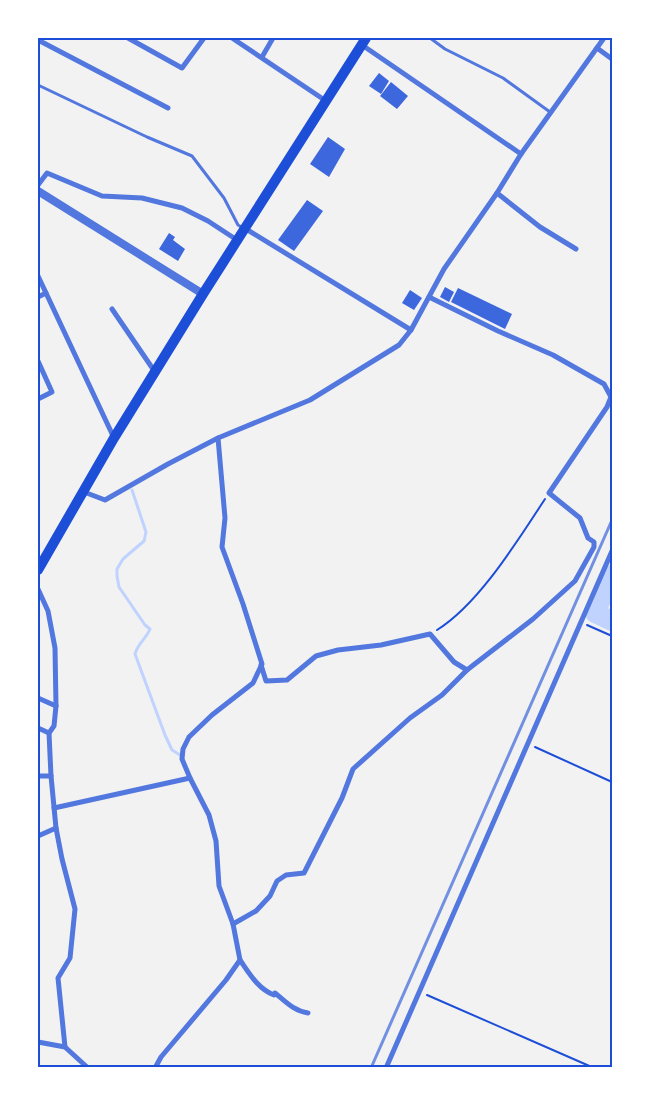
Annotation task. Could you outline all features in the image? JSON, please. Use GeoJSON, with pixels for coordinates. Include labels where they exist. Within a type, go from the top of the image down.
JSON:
{"type":"FeatureCollection","features":[{"type":"Feature","properties":{"kind":"main road"},"geometry":{"type":"LineString","coordinates":[[38,569],[114,438],[364,41]]}},
{"type":"Feature","properties":{"kind":"street"},"geometry":{"type":"LineString","coordinates":[[128,38],[182,68],[204,38]]}},
{"type":"Feature","properties":{"kind":"street"},"geometry":{"type":"LineString","coordinates":[[232,38],[327,101]]}},
{"type":"Feature","properties":{"kind":"street"},"geometry":{"type":"LineString","coordinates":[[262,57],[273,38]]}},
{"type":"Feature","properties":{"kind":"street"},"geometry":{"type":"LineString","coordinates":[[83,492],[105,500],[218,438],[310,400],[399,345],[411,330],[444,269],[497,193],[521,154],[604,38]]}},
{"type":"Feature","properties":{"kind":"street"},"geometry":{"type":"LineString","coordinates":[[38,40],[168,108]]}},
{"type":"Feature","properties":{"kind":"street"},"geometry":{"type":"LineString","coordinates":[[364,41],[521,154]]}},
{"type":"Feature","properties":{"kind":"street"},"geometry":{"type":"LineString","coordinates":[[597,48],[612,59]]}},
{"type":"Feature","properties":{"kind":"street"},"geometry":{"type":"LineString","coordinates":[[38,185],[47,173],[102,196],[142,198],[182,208],[208,221],[238,240]]}},
{"type":"Feature","properties":{"kind":"street"},"geometry":{"type":"LineString","coordinates":[[38,191],[203,294]]}},
{"type":"Feature","properties":{"kind":"street"},"geometry":{"type":"LineString","coordinates":[[497,193],[540,227],[576,249]]}},
{"type":"Feature","properties":{"kind":"street"},"geometry":{"type":"LineString","coordinates":[[246,229],[411,330]]}},
{"type":"Feature","properties":{"kind":"street"},"geometry":{"type":"LineString","coordinates":[[38,276],[114,438]]}},
{"type":"Feature","properties":{"kind":"street"},"geometry":{"type":"LineString","coordinates":[[38,297],[46,293]]}},
{"type":"Feature","properties":{"kind":"street"},"geometry":{"type":"LineString","coordinates":[[233,924],[256,911],[270,896],[277,881],[286,875],[304,872],[342,798],[353,769],[410,718],[442,695],[467,670],[533,619],[575,581],[594,548],[594,542],[588,538],[580,518],[549,493],[607,407],[611,397],[604,384],[553,355],[498,332],[428,297]]}},
{"type":"Feature","properties":{"kind":"street"},"geometry":{"type":"LineString","coordinates":[[112,309],[155,372]]}},
{"type":"Feature","properties":{"kind":"street"},"geometry":{"type":"LineString","coordinates":[[38,361],[52,392],[38,399]]}},
{"type":"Feature","properties":{"kind":"street"},"geometry":{"type":"LineString","coordinates":[[218,438],[225,518],[222,547],[243,604],[266,681],[287,680],[316,656],[338,650],[381,645],[430,634],[454,662],[467,670]]}},
{"type":"Feature","properties":{"kind":"street"},"geometry":{"type":"LineString","coordinates":[[386,1068],[612,551]]}},
{"type":"Feature","properties":{"kind":"street"},"geometry":{"type":"LineString","coordinates":[[38,589],[48,611],[54,648],[56,706],[54,726],[50,733],[51,776],[56,828],[75,910],[70,958],[58,978],[65,1047]]}},
{"type":"Feature","properties":{"kind":"street"},"geometry":{"type":"LineString","coordinates":[[261,665],[253,683],[212,715],[188,737],[183,749],[182,758],[208,815],[216,841],[219,886],[233,924],[240,960],[267,993],[274,995],[275,993],[294,1009],[308,1013]]}},
{"type":"Feature","properties":{"kind":"street"},"geometry":{"type":"LineString","coordinates":[[38,698],[56,706]]}},
{"type":"Feature","properties":{"kind":"street"},"geometry":{"type":"LineString","coordinates":[[38,728],[50,733]]}},
{"type":"Feature","properties":{"kind":"street"},"geometry":{"type":"LineString","coordinates":[[38,776],[51,776]]}},
{"type":"Feature","properties":{"kind":"street"},"geometry":{"type":"LineString","coordinates":[[54,808],[190,778]]}},
{"type":"Feature","properties":{"kind":"street"},"geometry":{"type":"LineString","coordinates":[[38,836],[56,828]]}},
{"type":"Feature","properties":{"kind":"street"},"geometry":{"type":"LineString","coordinates":[[155,1068],[161,1057],[226,980],[240,960]]}},
{"type":"Feature","properties":{"kind":"street"},"geometry":{"type":"LineString","coordinates":[[38,1042],[65,1047],[88,1068]]}},
{"type":"Feature","properties":{"kind":"lane"},"geometry":{"type":"LineString","coordinates":[[430,38],[445,49],[503,78],[551,112]]}},
{"type":"Feature","properties":{"kind":"lane"},"geometry":{"type":"LineString","coordinates":[[38,85],[147,137],[192,156],[224,198],[238,225],[246,229]]}},
{"type":"Feature","properties":{"kind":"path"},"geometry":{"type":"LineString","coordinates":[[430,634],[443,626],[464,608],[488,580],[506,557],[549,493]]}},
{"type":"Feature","properties":{"kind":"path"},"geometry":{"type":"LineString","coordinates":[[581,622],[612,636]]}},
{"type":"Feature","properties":{"kind":"path"},"geometry":{"type":"LineString","coordinates":[[527,744],[612,782]]}},
{"type":"Feature","properties":{"kind":"path"},"geometry":{"type":"LineString","coordinates":[[420,992],[594,1068]]}},
{"type":"Feature","properties":{"kind":"building"},"geometry":{"type":"Polygon","coordinates":[[[379,73],[389,81],[381,94],[369,86],[379,73]]]}},
{"type":"Feature","properties":{"kind":"building"},"geometry":{"type":"Polygon","coordinates":[[[391,82],[408,96],[397,109],[380,96],[391,82]]]}},
{"type":"Feature","properties":{"kind":"building"},"geometry":{"type":"Polygon","coordinates":[[[328,137],[345,149],[329,177],[310,164],[328,137]]]}},
{"type":"Feature","properties":{"kind":"building"},"geometry":{"type":"Polygon","coordinates":[[[307,200],[323,211],[294,251],[278,240],[307,200]]]}},
{"type":"Feature","properties":{"kind":"building"},"geometry":{"type":"Polygon","coordinates":[[[169,233],[175,237],[173,240],[185,249],[178,261],[159,249],[169,233]]]}},
{"type":"Feature","properties":{"kind":"building"},"geometry":{"type":"Polygon","coordinates":[[[445,287],[454,292],[449,302],[440,297],[445,287]]]}},
{"type":"Feature","properties":{"kind":"building"},"geometry":{"type":"Polygon","coordinates":[[[458,288],[512,314],[505,329],[451,302],[458,288]]]}},
{"type":"Feature","properties":{"kind":"building"},"geometry":{"type":"Polygon","coordinates":[[[410,290],[422,298],[414,310],[402,303],[410,290]]]}},
{"type":"Feature","properties":{"kind":"waterway"},"geometry":{"type":"LineString","coordinates":[[132,490],[146,532],[144,541],[123,559],[117,569],[117,576],[119,587],[145,625],[150,629],[135,654],[165,735],[172,750],[180,755]]}},
{"type":"Feature","properties":{"kind":"waterway"},"geometry":{"type":"LineString","coordinates":[[612,575],[595,613],[612,621]]}},
{"type":"Feature","properties":{"kind":"railway"},"geometry":{"type":"LineString","coordinates":[[371,1068],[612,520]]}}]}
